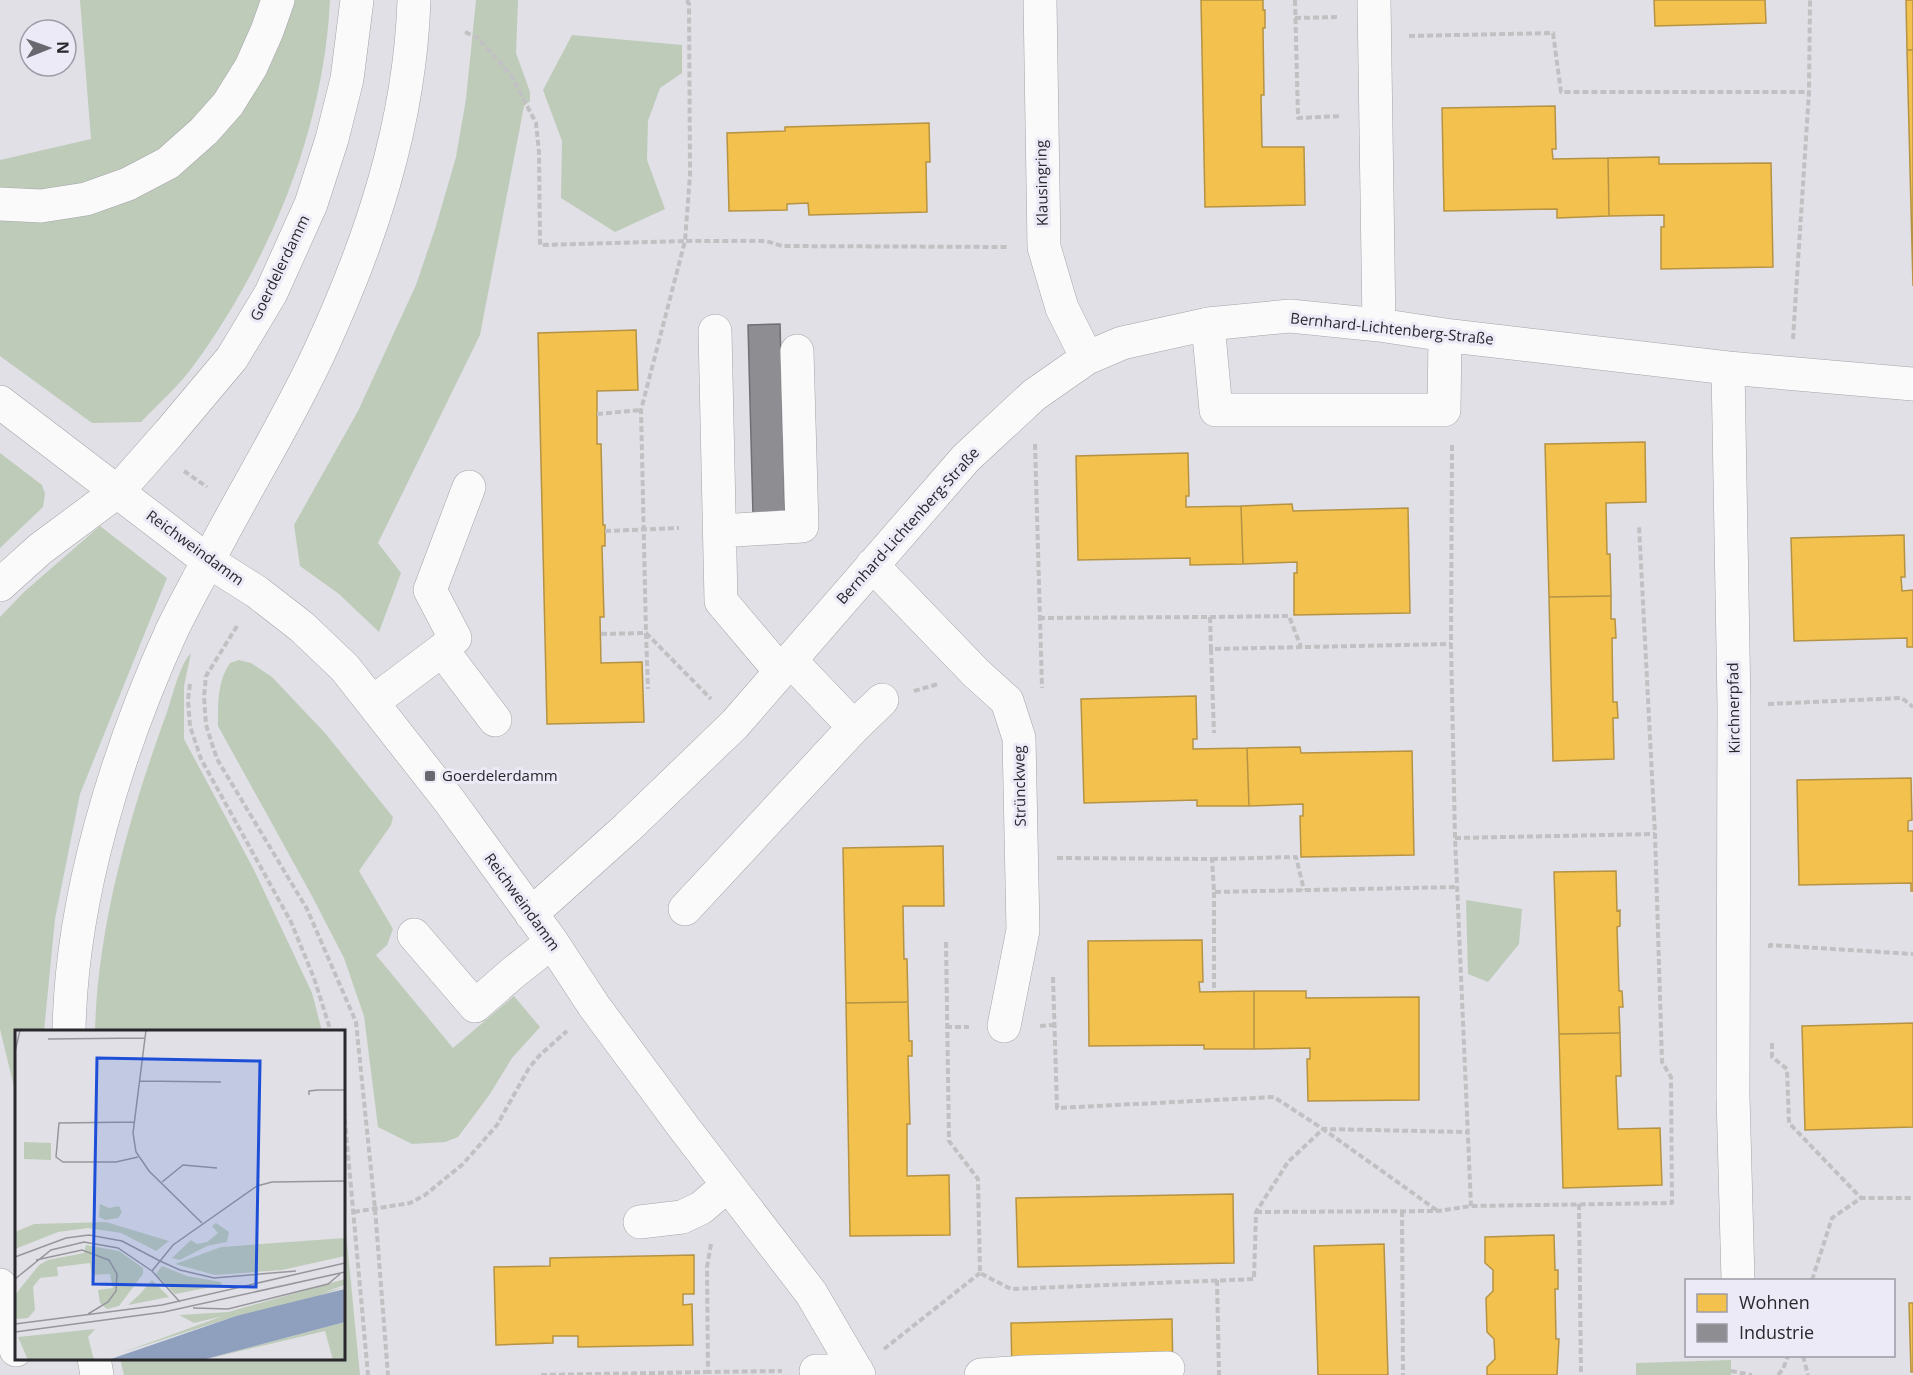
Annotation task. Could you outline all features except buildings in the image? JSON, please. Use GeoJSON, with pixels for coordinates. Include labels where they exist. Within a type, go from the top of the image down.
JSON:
{"type":"FeatureCollection","features":[{"type":"Feature","properties":{"kind":"main road"},"geometry":{"type":"LineString","coordinates":[[0,204],[41,206],[86,199],[128,184],[168,164],[204,131],[228,104],[251,67],[278,0]]}},
{"type":"Feature","properties":{"kind":"main road","name":"Goerdelerdamm"},"geometry":{"type":"LineString","coordinates":[[0,585],[40,549],[118,491],[169,434],[231,358],[271,293],[311,204],[332,139],[347,79],[357,0]]}},
{"type":"Feature","properties":{"kind":"main road"},"geometry":{"type":"LineString","coordinates":[[69,1030],[75,954],[85,893],[105,813],[130,730],[172,629],[318,355],[368,236],[400,119],[408,72],[414,0]]}},
{"type":"Feature","properties":{"kind":"main road","name":"Klausingring"},"geometry":{"type":"LineString","coordinates":[[1040,0],[1044,247],[1062,308],[1087,358]]}},
{"type":"Feature","properties":{"kind":"main road"},"geometry":{"type":"LineString","coordinates":[[1375,17],[1379,325]]}},
{"type":"Feature","properties":{"kind":"main road","name":"Bernhard-Lichtenberg-Straße"},"geometry":{"type":"LineString","coordinates":[[531,914],[627,828],[735,724],[966,458],[1034,395],[1087,358],[1122,343],[1208,324],[1290,316],[1728,368],[1913,384]]}},
{"type":"Feature","properties":{"kind":"main road"},"geometry":{"type":"LineString","coordinates":[[1208,324],[1216,410],[1444,410],[1445,335]]}},
{"type":"Feature","properties":{"kind":"main road"},"geometry":{"type":"LineString","coordinates":[[715,331],[721,600],[785,665],[854,727]]}},
{"type":"Feature","properties":{"kind":"main road"},"geometry":{"type":"LineString","coordinates":[[720,531],[802,526],[797,351]]}},
{"type":"Feature","properties":{"kind":"main road","name":"Kirchnerpfad"},"geometry":{"type":"LineString","coordinates":[[1728,368],[1734,705],[1735,1003],[1733,1049],[1738,1279]]}},
{"type":"Feature","properties":{"kind":"main road"},"geometry":{"type":"LineString","coordinates":[[0,402],[118,491]]}},
{"type":"Feature","properties":{"kind":"main road"},"geometry":{"type":"LineString","coordinates":[[373,702],[455,638],[430,590],[470,487]]}},
{"type":"Feature","properties":{"kind":"main road","name":"Reichweindamm"},"geometry":{"type":"LineString","coordinates":[[118,491],[208,561],[257,592],[302,627],[345,668],[448,799],[552,942],[594,1006],[811,1293],[858,1373]]}},
{"type":"Feature","properties":{"kind":"main road","name":"Strünckweg"},"geometry":{"type":"LineString","coordinates":[[872,565],[976,673],[1007,701],[1019,738],[1023,930],[1004,1026]]}},
{"type":"Feature","properties":{"kind":"main road"},"geometry":{"type":"LineString","coordinates":[[442,650],[495,720]]}},
{"type":"Feature","properties":{"kind":"main road"},"geometry":{"type":"LineString","coordinates":[[685,909],[854,727],[882,700]]}},
{"type":"Feature","properties":{"kind":"main road"},"geometry":{"type":"LineString","coordinates":[[414,935],[475,1006],[552,942]]}},
{"type":"Feature","properties":{"kind":"main road"},"geometry":{"type":"LineString","coordinates":[[640,1222],[682,1217],[701,1208],[728,1185]]}},
{"type":"Feature","properties":{"kind":"main road"},"geometry":{"type":"LineString","coordinates":[[0,1286],[15,1346]]}},
{"type":"Feature","properties":{"kind":"main road"},"geometry":{"type":"LineString","coordinates":[[19,1360],[23,1375]]}},
{"type":"Feature","properties":{"kind":"main road"},"geometry":{"type":"LineString","coordinates":[[94,1360],[97,1375]]}},
{"type":"Feature","properties":{"kind":"main road"},"geometry":{"type":"LineString","coordinates":[[981,1375],[1168,1368]]}},
{"type":"Feature","properties":{"kind":"main road"},"geometry":{"type":"LineString","coordinates":[[816,1371],[858,1373]]}},
{"type":"Feature","properties":{"kind":"path"},"geometry":{"type":"LineString","coordinates":[[648,689],[641,410],[685,241],[690,175],[688,2],[693,0]]}},
{"type":"Feature","properties":{"kind":"path"},"geometry":{"type":"LineString","coordinates":[[1295,0],[1298,118],[1376,116]]}},
{"type":"Feature","properties":{"kind":"path"},"geometry":{"type":"LineString","coordinates":[[1790,372],[1809,92],[1810,0]]}},
{"type":"Feature","properties":{"kind":"path"},"geometry":{"type":"LineString","coordinates":[[1295,18],[1375,17],[1553,33],[1561,92],[1809,92]]}},
{"type":"Feature","properties":{"kind":"path"},"geometry":{"type":"LineString","coordinates":[[465,32],[478,38],[511,75],[536,123],[539,152],[540,244],[766,241],[782,246],[1015,247]]}},
{"type":"Feature","properties":{"kind":"path"},"geometry":{"type":"LineString","coordinates":[[1034,395],[1042,689]]}},
{"type":"Feature","properties":{"kind":"path"},"geometry":{"type":"LineString","coordinates":[[597,414],[641,410]]}},
{"type":"Feature","properties":{"kind":"path"},"geometry":{"type":"LineString","coordinates":[[1452,439],[1451,644],[1456,887],[1471,1206]]}},
{"type":"Feature","properties":{"kind":"path"},"geometry":{"type":"LineString","coordinates":[[181,468],[212,491]]}},
{"type":"Feature","properties":{"kind":"path"},"geometry":{"type":"LineString","coordinates":[[1256,1212],[1438,1211],[1471,1206],[1672,1203],[1671,1077],[1662,1062],[1655,834],[1639,525]]}},
{"type":"Feature","properties":{"kind":"path"},"geometry":{"type":"LineString","coordinates":[[605,531],[679,528]]}},
{"type":"Feature","properties":{"kind":"path"},"geometry":{"type":"LineString","coordinates":[[1040,618],[1289,616],[1301,647]]}},
{"type":"Feature","properties":{"kind":"path"},"geometry":{"type":"LineString","coordinates":[[1210,617],[1214,733]]}},
{"type":"Feature","properties":{"kind":"path"},"geometry":{"type":"LineString","coordinates":[[237,626],[206,676],[204,697],[206,725],[217,759],[307,909],[356,1022],[375,1209],[388,1375]]}},
{"type":"Feature","properties":{"kind":"path"},"geometry":{"type":"LineString","coordinates":[[601,634],[646,633],[735,724]]}},
{"type":"Feature","properties":{"kind":"path"},"geometry":{"type":"LineString","coordinates":[[1211,649],[1451,644]]}},
{"type":"Feature","properties":{"kind":"path"},"geometry":{"type":"LineString","coordinates":[[882,700],[976,673]]}},
{"type":"Feature","properties":{"kind":"path"},"geometry":{"type":"LineString","coordinates":[[190,681],[188,700],[190,726],[201,759],[291,922],[315,978],[330,1030]]}},
{"type":"Feature","properties":{"kind":"path"},"geometry":{"type":"LineString","coordinates":[[1734,705],[1902,698],[1913,707]]}},
{"type":"Feature","properties":{"kind":"path"},"geometry":{"type":"LineString","coordinates":[[1455,838],[1655,834]]}},
{"type":"Feature","properties":{"kind":"path"},"geometry":{"type":"LineString","coordinates":[[1021,858],[1296,857],[1304,890]]}},
{"type":"Feature","properties":{"kind":"path"},"geometry":{"type":"LineString","coordinates":[[1212,858],[1215,990]]}},
{"type":"Feature","properties":{"kind":"path"},"geometry":{"type":"LineString","coordinates":[[1214,892],[1456,887]]}},
{"type":"Feature","properties":{"kind":"path"},"geometry":{"type":"LineString","coordinates":[[946,942],[949,1142],[978,1179],[980,1273]]}},
{"type":"Feature","properties":{"kind":"path"},"geometry":{"type":"LineString","coordinates":[[1770,957],[1770,945],[1913,954]]}},
{"type":"Feature","properties":{"kind":"path"},"geometry":{"type":"LineString","coordinates":[[1052,966],[1057,1108],[1274,1097],[1438,1211]]}},
{"type":"Feature","properties":{"kind":"path"},"geometry":{"type":"LineString","coordinates":[[354,1212],[410,1203],[425,1195],[463,1164],[497,1125],[529,1068],[594,1006]]}},
{"type":"Feature","properties":{"kind":"path"},"geometry":{"type":"LineString","coordinates":[[1772,1035],[1772,1057],[1787,1069],[1789,1123],[1860,1198]]}},
{"type":"Feature","properties":{"kind":"path"},"geometry":{"type":"LineString","coordinates":[[345,1120],[368,1375]]}},
{"type":"Feature","properties":{"kind":"path"},"geometry":{"type":"LineString","coordinates":[[980,1273],[1011,1289],[1254,1280],[1256,1212],[1288,1162],[1323,1129],[1468,1132]]}},
{"type":"Feature","properties":{"kind":"path"},"geometry":{"type":"LineString","coordinates":[[1813,1279],[1832,1218],[1860,1198],[1913,1198]]}},
{"type":"Feature","properties":{"kind":"path"},"geometry":{"type":"LineString","coordinates":[[1579,1204],[1581,1375]]}},
{"type":"Feature","properties":{"kind":"path"},"geometry":{"type":"LineString","coordinates":[[1402,1211],[1403,1375]]}},
{"type":"Feature","properties":{"kind":"path"},"geometry":{"type":"LineString","coordinates":[[708,1372],[707,1267],[712,1236]]}},
{"type":"Feature","properties":{"kind":"path"},"geometry":{"type":"LineString","coordinates":[[858,1373],[980,1273]]}},
{"type":"Feature","properties":{"kind":"path"},"geometry":{"type":"LineString","coordinates":[[1217,1280],[1219,1375]]}},
{"type":"Feature","properties":{"kind":"path"},"geometry":{"type":"LineString","coordinates":[[1778,1375],[1788,1357]]}},
{"type":"Feature","properties":{"kind":"path"},"geometry":{"type":"LineString","coordinates":[[1803,1357],[1808,1375]]}},
{"type":"Feature","properties":{"kind":"path"},"geometry":{"type":"LineString","coordinates":[[541,1375],[816,1371]]}},
{"type":"Feature","properties":{"kind":"path"},"geometry":{"type":"LineString","coordinates":[[1731,1371],[1752,1375]]}},
{"type":"Feature","properties":{"kind":"green space"},"geometry":{"type":"Polygon","coordinates":[[[80,0],[330,0],[326,48],[317,97],[288,192],[269,238],[221,325],[194,365],[141,422],[92,423],[0,356],[0,160],[91,139],[80,0]]]}},
{"type":"Feature","properties":{"kind":"green space"},"geometry":{"type":"Polygon","coordinates":[[[476,0],[518,0],[516,53],[530,92],[530,101],[524,106],[480,335],[378,543],[401,573],[379,632],[339,594],[300,566],[294,525],[358,411],[416,285],[456,157],[466,99],[476,0]]]}},
{"type":"Feature","properties":{"kind":"green space"},"geometry":{"type":"Polygon","coordinates":[[[572,35],[682,45],[682,73],[660,88],[648,121],[647,160],[665,209],[615,232],[561,198],[562,141],[543,90],[572,35]]]}},
{"type":"Feature","properties":{"kind":"green space"},"geometry":{"type":"Polygon","coordinates":[[[0,453],[42,485],[45,494],[43,507],[0,548],[0,453]]]}},
{"type":"Feature","properties":{"kind":"green space"},"geometry":{"type":"Polygon","coordinates":[[[100,526],[167,578],[80,794],[55,919],[44,1030],[15,1030],[14,1087],[0,1029],[0,617],[24,592],[100,526]]]}},
{"type":"Feature","properties":{"kind":"green space"},"geometry":{"type":"Polygon","coordinates":[[[191,653],[184,686],[184,739],[253,868],[312,993],[322,1030],[95,1030],[102,950],[118,869],[141,790],[177,681],[191,653]]]}},
{"type":"Feature","properties":{"kind":"green space"},"geometry":{"type":"Polygon","coordinates":[[[239,660],[251,663],[272,677],[325,733],[393,817],[391,825],[359,871],[393,929],[387,945],[376,955],[453,1048],[514,996],[540,1027],[512,1058],[490,1094],[458,1137],[445,1142],[412,1144],[378,1127],[364,1016],[344,958],[218,726],[219,693],[223,678],[230,663],[239,660]]]}},
{"type":"Feature","properties":{"kind":"green space"},"geometry":{"type":"Polygon","coordinates":[[[1466,900],[1522,909],[1519,944],[1488,982],[1468,974],[1466,900]]]}},
{"type":"Feature","properties":{"kind":"green space"},"geometry":{"type":"Polygon","coordinates":[[[345,1222],[360,1375],[124,1375],[120,1360],[345,1360],[345,1222]]]}},
{"type":"Feature","properties":{"kind":"green space"},"geometry":{"type":"Polygon","coordinates":[[[1731,1360],[1731,1375],[1636,1375],[1636,1363],[1731,1360]]]}},
{"type":"Feature","properties":{"kind":"place","name":"Goerdelerdamm"},"geometry":{"type":"Point","coordinates":[430,776]}}]}
